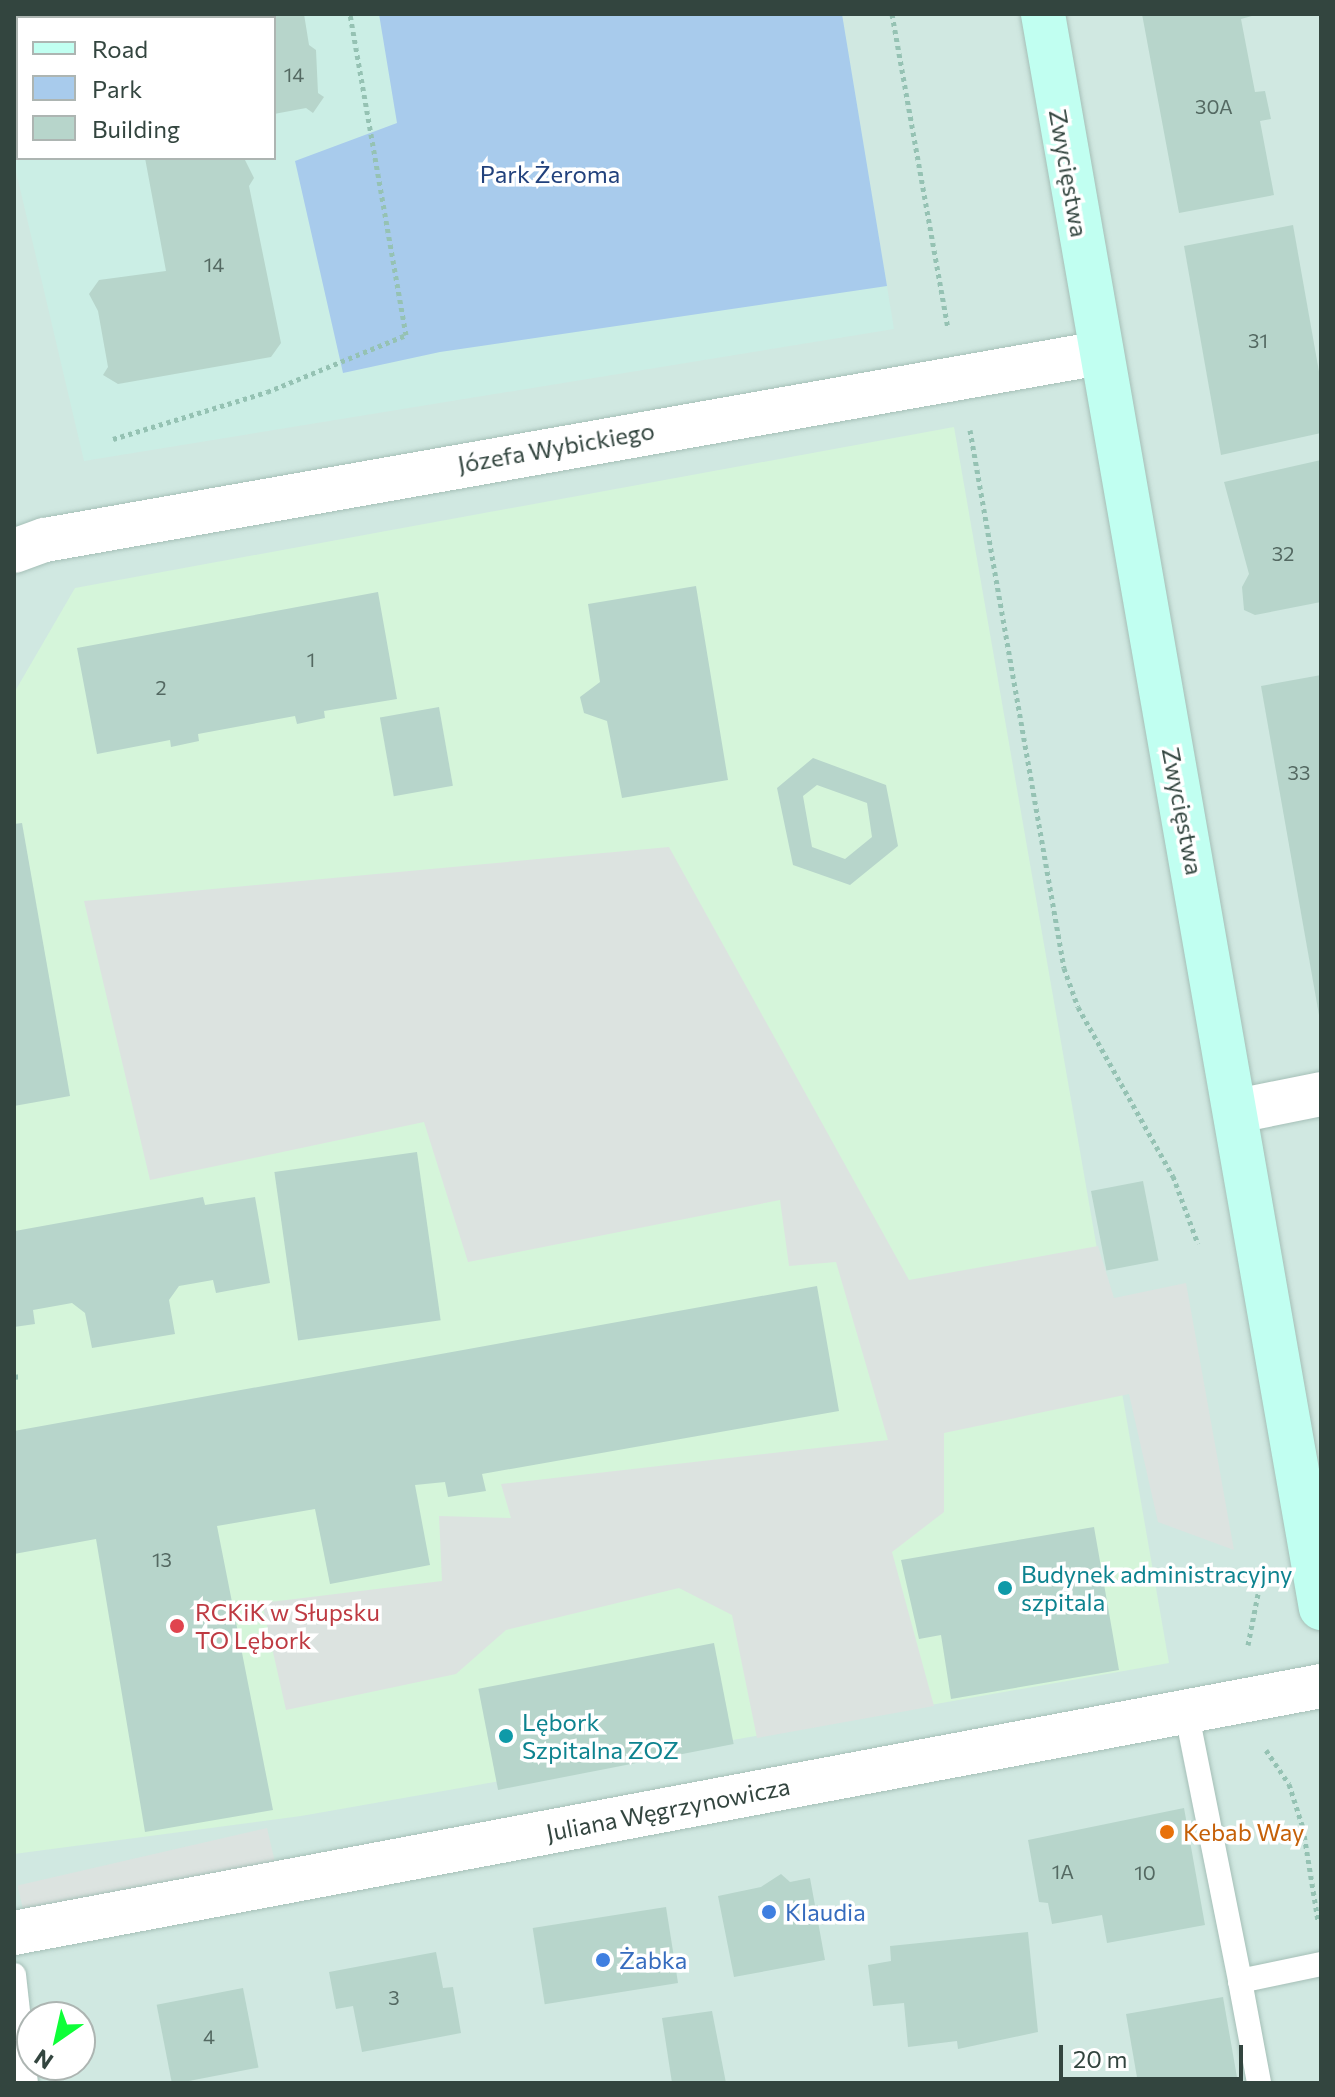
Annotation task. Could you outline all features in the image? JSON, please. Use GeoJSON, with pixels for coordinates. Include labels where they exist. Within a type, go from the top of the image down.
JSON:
{"type":"FeatureCollection","features":[{"type":"Feature","properties":{"kind":"main road","name":"Zwycięstwa"},"geometry":{"type":"LineString","coordinates":[[1043,14],[1100,353],[1237,1111],[1321,1608]]}},
{"type":"Feature","properties":{"kind":"street","name":"Józefa Wybickiego"},"geometry":{"type":"LineString","coordinates":[[14,551],[45,540],[958,375],[1100,353]]}},
{"type":"Feature","properties":{"kind":"street"},"geometry":{"type":"LineString","coordinates":[[1237,1111],[1321,1094]]}},
{"type":"Feature","properties":{"kind":"street","name":"Juliana Węgrzynowicza"},"geometry":{"type":"LineString","coordinates":[[14,1933],[1321,1686]]}},
{"type":"Feature","properties":{"kind":"lane"},"geometry":{"type":"LineString","coordinates":[[1186,1710],[1259,2083]]}},
{"type":"Feature","properties":{"kind":"lane"},"geometry":{"type":"LineString","coordinates":[[1240,1981],[1321,1964]]}},
{"type":"Feature","properties":{"kind":"lane"},"geometry":{"type":"LineString","coordinates":[[14,1975],[26,2083]]}},
{"type":"Feature","properties":{"kind":"path"},"geometry":{"type":"LineString","coordinates":[[113,439],[267,392],[406,335],[350,14]]}},
{"type":"Feature","properties":{"kind":"path"},"geometry":{"type":"LineString","coordinates":[[892,14],[1064,968],[1078,1007],[1173,1176],[1201,1253]]}},
{"type":"Feature","properties":{"kind":"path"},"geometry":{"type":"LineString","coordinates":[[14,1377],[21,1376]]}},
{"type":"Feature","properties":{"kind":"path"},"geometry":{"type":"LineString","coordinates":[[1257,1577],[1248,1646],[1265,1750],[1289,1784],[1303,1828],[1321,1938]]}},
{"type":"Feature","properties":{"kind":"shaded area"},"geometry":{"type":"Polygon","coordinates":[[[14,14],[1321,14],[1321,2083],[14,2083],[14,14]]]}},
{"type":"Feature","properties":{"kind":"shaded area"},"geometry":{"type":"Polygon","coordinates":[[[14,14],[842,14],[894,329],[84,461],[14,163],[14,14]]]}},
{"type":"Feature","properties":{"kind":"shaded area"},"geometry":{"type":"Polygon","coordinates":[[[954,427],[1169,1663],[301,1816],[14,1854],[14,693],[75,588],[954,427]]]}},
{"type":"Feature","properties":{"kind":"shaded area"},"geometry":{"type":"Polygon","coordinates":[[[669,847],[909,1280],[1098,1246],[1114,1298],[1186,1283],[1234,1550],[1158,1522],[1129,1394],[944,1433],[944,1512],[892,1552],[934,1706],[757,1738],[732,1615],[679,1588],[506,1630],[456,1674],[286,1710],[262,1603],[442,1581],[439,1516],[511,1518],[501,1484],[888,1440],[836,1262],[789,1266],[780,1200],[468,1262],[424,1122],[150,1180],[84,901],[669,847]]]}},
{"type":"Feature","properties":{"kind":"shaded area"},"geometry":{"type":"Polygon","coordinates":[[[267,1828],[275,1862],[25,1920],[18,1886],[267,1828]]]}},
{"type":"Feature","properties":{"kind":"green space","name":"Park Żeroma"},"geometry":{"type":"Polygon","coordinates":[[[379,14],[842,14],[887,286],[440,352],[343,373],[295,161],[397,123],[379,14]]]}},
{"type":"Feature","properties":{"kind":"building"},"geometry":{"type":"Polygon","coordinates":[[[14,14],[304,14],[309,45],[316,50],[318,93],[324,97],[313,113],[306,108],[276,114],[276,16],[16,16],[14,49],[14,14]]]}},
{"type":"Feature","properties":{"kind":"building"},"geometry":{"type":"Polygon","coordinates":[[[1142,14],[1259,14],[1241,19],[1255,92],[1265,91],[1271,119],[1260,121],[1274,195],[1179,213],[1142,14]]]}},
{"type":"Feature","properties":{"kind":"building"},"geometry":{"type":"Polygon","coordinates":[[[145,160],[245,160],[254,178],[249,186],[281,343],[271,357],[118,384],[103,375],[108,367],[98,311],[89,294],[99,280],[166,271],[145,160]]]}},
{"type":"Feature","properties":{"kind":"building"},"geometry":{"type":"Polygon","coordinates":[[[1293,225],[1321,383],[1321,433],[1221,455],[1184,246],[1293,225]]]}},
{"type":"Feature","properties":{"kind":"building"},"geometry":{"type":"Polygon","coordinates":[[[1321,460],[1321,602],[1255,615],[1244,610],[1242,587],[1249,574],[1224,482],[1321,460]]]}},
{"type":"Feature","properties":{"kind":"building"},"geometry":{"type":"Polygon","coordinates":[[[696,586],[728,780],[622,798],[607,721],[584,713],[580,697],[600,682],[588,604],[696,586]]]}},
{"type":"Feature","properties":{"kind":"building"},"geometry":{"type":"Polygon","coordinates":[[[378,592],[397,699],[324,711],[325,718],[297,724],[295,716],[198,734],[199,741],[171,747],[170,740],[97,754],[77,648],[378,592]]]}},
{"type":"Feature","properties":{"kind":"building"},"geometry":{"type":"Polygon","coordinates":[[[1321,675],[1321,1015],[1319,1015],[1261,686],[1321,675]]]}},
{"type":"Feature","properties":{"kind":"building"},"geometry":{"type":"Polygon","coordinates":[[[439,707],[453,786],[394,796],[380,717],[439,707]]]}},
{"type":"Feature","properties":{"kind":"building"},"geometry":{"type":"Polygon","coordinates":[[[813,758],[886,785],[898,846],[850,885],[793,865],[777,788],[813,758]],[[817,785],[803,796],[812,847],[845,859],[872,837],[867,803],[817,785]]]}},
{"type":"Feature","properties":{"kind":"building"},"geometry":{"type":"Polygon","coordinates":[[[22,823],[70,1096],[14,1106],[14,824],[22,823]]]}},
{"type":"Feature","properties":{"kind":"building"},"geometry":{"type":"Polygon","coordinates":[[[417,1152],[441,1320],[298,1340],[274,1172],[417,1152]]]}},
{"type":"Feature","properties":{"kind":"building"},"geometry":{"type":"Polygon","coordinates":[[[1143,1181],[1158,1261],[1106,1271],[1091,1191],[1143,1181]]]}},
{"type":"Feature","properties":{"kind":"building"},"geometry":{"type":"Polygon","coordinates":[[[203,1197],[205,1205],[255,1197],[270,1283],[216,1293],[213,1280],[179,1286],[169,1300],[175,1334],[92,1348],[85,1313],[72,1303],[33,1310],[35,1324],[14,1327],[15,1231],[203,1197]]]}},
{"type":"Feature","properties":{"kind":"building"},"geometry":{"type":"Polygon","coordinates":[[[817,1286],[839,1411],[482,1474],[486,1491],[448,1497],[445,1482],[415,1485],[430,1565],[330,1584],[315,1509],[217,1526],[273,1810],[145,1832],[96,1539],[14,1554],[14,1431],[817,1286]]]}},
{"type":"Feature","properties":{"kind":"building","name":"Budynek administracyjny szpitala"},"geometry":{"type":"Polygon","coordinates":[[[1094,1527],[1119,1670],[951,1699],[941,1635],[919,1639],[901,1560],[1094,1527]]]}},
{"type":"Feature","properties":{"kind":"building"},"geometry":{"type":"Polygon","coordinates":[[[714,1643],[734,1744],[498,1790],[478,1689],[714,1643]]]}},
{"type":"Feature","properties":{"kind":"building"},"geometry":{"type":"Polygon","coordinates":[[[1184,1808],[1205,1925],[1107,1943],[1102,1915],[1052,1924],[1048,1903],[1039,1902],[1028,1840],[1184,1808]]]}},
{"type":"Feature","properties":{"kind":"building"},"geometry":{"type":"Polygon","coordinates":[[[781,1874],[790,1882],[810,1878],[825,1960],[734,1977],[718,1896],[761,1887],[781,1874]]]}},
{"type":"Feature","properties":{"kind":"building"},"geometry":{"type":"Polygon","coordinates":[[[666,1907],[678,1983],[545,2004],[533,1928],[666,1907]]]}},
{"type":"Feature","properties":{"kind":"building"},"geometry":{"type":"Polygon","coordinates":[[[1028,1932],[1038,2032],[958,2049],[957,2041],[908,2047],[904,2003],[873,2006],[868,1965],[891,1961],[890,1946],[1028,1932]]]}},
{"type":"Feature","properties":{"kind":"building"},"geometry":{"type":"Polygon","coordinates":[[[436,1952],[443,1988],[453,1987],[461,2033],[362,2052],[353,2006],[336,2009],[329,1972],[436,1952]]]}},
{"type":"Feature","properties":{"kind":"building"},"geometry":{"type":"Polygon","coordinates":[[[243,1988],[258,2068],[172,2083],[157,2005],[243,1988]]]}},
{"type":"Feature","properties":{"kind":"building"},"geometry":{"type":"Polygon","coordinates":[[[1223,1997],[1238,2083],[1138,2083],[1126,2014],[1223,1997]]]}},
{"type":"Feature","properties":{"kind":"building"},"geometry":{"type":"Polygon","coordinates":[[[712,2011],[726,2083],[672,2083],[662,2018],[712,2011]]]}},
{"type":"Feature","properties":{"kind":"place","name":"Budynek administracyjny szpitala"},"geometry":{"type":"Point","coordinates":[1005,1588]}},
{"type":"Feature","properties":{"kind":"place","name":"RCKiK w Słupsku TO Lębork"},"geometry":{"type":"Point","coordinates":[177,1626]}},
{"type":"Feature","properties":{"kind":"place","name":"Lębork Szpitalna ZOZ"},"geometry":{"type":"Point","coordinates":[506,1736]}},
{"type":"Feature","properties":{"kind":"place","name":"Kebab Way"},"geometry":{"type":"Point","coordinates":[1167,1832]}},
{"type":"Feature","properties":{"kind":"place","name":"Klaudia"},"geometry":{"type":"Point","coordinates":[769,1912]}},
{"type":"Feature","properties":{"kind":"place","name":"Żabka"},"geometry":{"type":"Point","coordinates":[603,1960]}}]}
